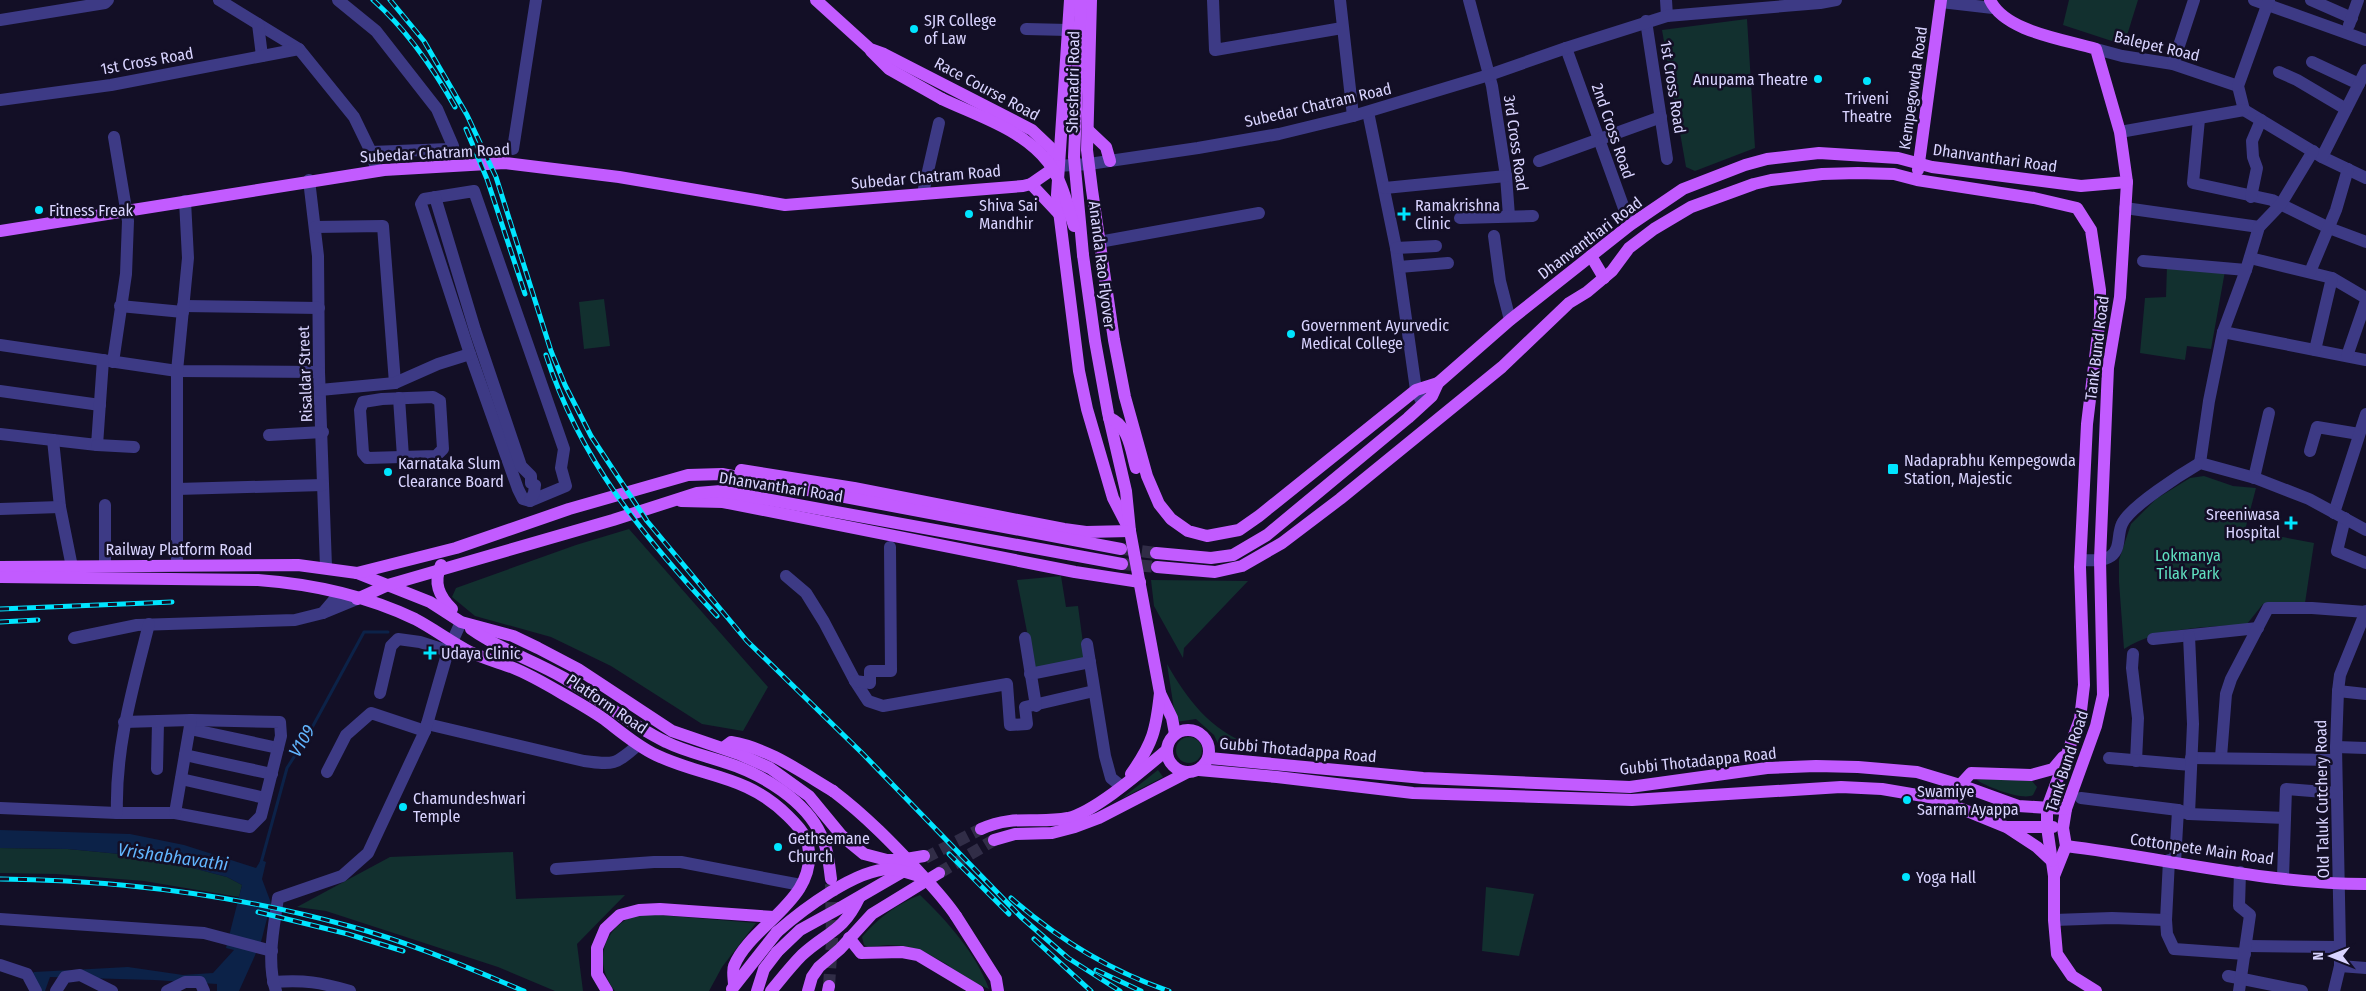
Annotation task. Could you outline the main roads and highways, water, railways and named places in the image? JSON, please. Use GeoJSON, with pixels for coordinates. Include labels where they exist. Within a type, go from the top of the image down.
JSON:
{"type":"FeatureCollection","features":[{"type":"Feature","properties":{"kind":"main road","name":"Race Course Road"},"geometry":{"type":"LineString","coordinates":[[816,0],[870,49],[884,54],[1032,130],[1052,149],[1057,166]]}},
{"type":"Feature","properties":{"kind":"main road"},"geometry":{"type":"LineString","coordinates":[[1070,0],[1057,166],[1057,195],[1079,371],[1087,409],[1113,498],[1132,537],[1160,693],[1172,718],[1175,734]]}},
{"type":"Feature","properties":{"kind":"main road","name":"Ananda Rao Flyover"},"geometry":{"type":"LineString","coordinates":[[1081,0],[1074,157],[1083,255],[1095,341],[1109,418],[1126,491],[1132,537]]}},
{"type":"Feature","properties":{"kind":"main road","name":"Sheshadri Road"},"geometry":{"type":"LineString","coordinates":[[1091,0],[1089,164],[1099,242],[1125,397],[1147,476],[1159,504]]}},
{"type":"Feature","properties":{"kind":"main road","name":"Kempegowda Road"},"geometry":{"type":"LineString","coordinates":[[1917,180],[1941,1]]}},
{"type":"Feature","properties":{"kind":"main road","name":"Tank Bund Road"},"geometry":{"type":"LineString","coordinates":[[1991,4],[2007,21],[2026,29],[2096,49],[2120,132],[2127,182],[2120,297],[2108,368],[2100,560],[2103,695],[2096,726],[2066,809],[2063,828],[2047,827],[2047,808],[2083,704],[2081,560],[2087,424],[2100,316],[2096,259],[2091,230],[2077,208],[2034,198]]}},
{"type":"Feature","properties":{"kind":"main road"},"geometry":{"type":"LineString","coordinates":[[870,49],[889,69],[942,99],[1015,134],[1040,153],[1048,162],[1059,181],[1083,255]]}},
{"type":"Feature","properties":{"kind":"main road"},"geometry":{"type":"LineString","coordinates":[[1088,130],[1106,147],[1110,161]]}},
{"type":"Feature","properties":{"kind":"main road","name":"Dhanvanthari Road"},"geometry":{"type":"LineString","coordinates":[[1156,553],[1211,558],[1233,555],[1278,528],[1424,404],[1432,396],[1438,383],[1510,320],[1630,225],[1682,189],[1745,165],[1767,159],[1819,153],[1898,158],[1919,162],[1932,167],[2080,186],[2127,182]]}},
{"type":"Feature","properties":{"kind":"main road","name":"Subedar Chatram Road"},"geometry":{"type":"LineString","coordinates":[[0,231],[125,209],[377,171],[517,164],[619,177],[785,205],[1031,184],[1057,166]]}},
{"type":"Feature","properties":{"kind":"main road","name":"Dhanvanthari Road"},"geometry":{"type":"LineString","coordinates":[[1157,567],[1215,572],[1242,566],[1282,543],[1340,499],[1502,367],[1569,303],[1604,278],[1629,248],[1654,229],[1691,207],[1754,184],[1771,180],[1822,174],[1858,173],[1894,174],[1917,180],[2034,198]]}},
{"type":"Feature","properties":{"kind":"main road"},"geometry":{"type":"LineString","coordinates":[[2034,198],[2038,181]]}},
{"type":"Feature","properties":{"kind":"main road"},"geometry":{"type":"LineString","coordinates":[[1031,184],[1060,215]]}},
{"type":"Feature","properties":{"kind":"main road"},"geometry":{"type":"LineString","coordinates":[[1591,256],[1604,278]]}},
{"type":"Feature","properties":{"kind":"main road"},"geometry":{"type":"LineString","coordinates":[[1109,418],[1116,421],[1123,428],[1143,489],[1151,499],[1159,504],[1171,519],[1188,532],[1207,536],[1239,530],[1416,390],[1438,383]]}},
{"type":"Feature","properties":{"kind":"main road"},"geometry":{"type":"LineString","coordinates":[[722,474],[745,470],[854,488],[1064,529],[1132,537]]}},
{"type":"Feature","properties":{"kind":"main road","name":"Dhanvanthari Road"},"geometry":{"type":"LineString","coordinates":[[358,573],[456,548],[569,509],[688,475],[722,474],[1120,549]]}},
{"type":"Feature","properties":{"kind":"main road","name":"Dhanvanthari Road"},"geometry":{"type":"LineString","coordinates":[[357,599],[388,585],[614,520],[668,501],[697,493],[721,490],[1122,564]]}},
{"type":"Feature","properties":{"kind":"main road"},"geometry":{"type":"LineString","coordinates":[[668,501],[723,502],[1075,572],[1140,582]]}},
{"type":"Feature","properties":{"kind":"main road"},"geometry":{"type":"LineString","coordinates":[[456,548],[448,555],[438,571],[437,583],[442,598],[462,622],[513,636],[578,669],[672,731],[764,765],[796,785],[818,805],[846,840],[864,854],[887,860],[925,857],[860,898],[800,930],[784,945],[764,969],[756,991]]}},
{"type":"Feature","properties":{"kind":"main road","name":"Railway Platform Road"},"geometry":{"type":"LineString","coordinates":[[0,567],[282,565],[326,567],[358,573]]}},
{"type":"Feature","properties":{"kind":"main road"},"geometry":{"type":"LineString","coordinates":[[340,593],[358,573],[430,602],[488,641],[580,687],[667,743],[729,763],[760,777],[805,811],[814,823],[826,848],[831,879]]}},
{"type":"Feature","properties":{"kind":"main road","name":"Railway Platform Road"},"geometry":{"type":"LineString","coordinates":[[0,577],[258,580],[292,582],[340,593]]}},
{"type":"Feature","properties":{"kind":"main road","name":"Platform Road"},"geometry":{"type":"LineString","coordinates":[[340,593],[414,619],[450,646],[510,667],[545,683],[602,718],[638,745],[678,764],[730,779],[749,787],[778,806],[800,829],[808,845],[808,866],[801,885],[789,903],[757,934],[733,967],[732,988]]}},
{"type":"Feature","properties":{"kind":"main road"},"geometry":{"type":"LineString","coordinates":[[1119,787],[1151,744],[1157,720],[1160,693]]}},
{"type":"Feature","properties":{"kind":"main road"},"geometry":{"type":"LineString","coordinates":[[994,840],[1015,834],[1064,830],[1099,818],[1129,801],[1194,771],[1209,758],[1207,740],[1203,735],[1189,729],[1175,734],[1171,738],[1167,750],[1168,757],[1175,768],[1194,771]]}},
{"type":"Feature","properties":{"kind":"main road"},"geometry":{"type":"LineString","coordinates":[[722,748],[731,742],[746,745],[773,756],[833,791],[876,826],[946,901],[996,979],[998,991]]}},
{"type":"Feature","properties":{"kind":"main road"},"geometry":{"type":"LineString","coordinates":[[1954,806],[1960,785],[1971,773],[2024,776],[2049,771],[2069,749]]}},
{"type":"Feature","properties":{"kind":"main road"},"geometry":{"type":"LineString","coordinates":[[980,828],[1005,820],[1053,820],[1071,817],[1099,803],[1167,750]]}},
{"type":"Feature","properties":{"kind":"main road","name":"Gubbi Thotadappa Road"},"geometry":{"type":"LineString","coordinates":[[1209,758],[1423,778],[1630,787],[1767,768],[1836,766],[1917,772],[2018,806],[2066,809]]}},
{"type":"Feature","properties":{"kind":"main road","name":"Gubbi Thotadappa Road"},"geometry":{"type":"LineString","coordinates":[[1194,771],[1277,777],[1413,793],[1632,800],[1841,787],[1882,789],[1915,794],[1954,806],[2006,827],[2047,827]]}},
{"type":"Feature","properties":{"kind":"main road"},"geometry":{"type":"LineString","coordinates":[[2006,827],[2036,847],[2052,861]]}},
{"type":"Feature","properties":{"kind":"main road"},"geometry":{"type":"LineString","coordinates":[[2047,827],[2054,876],[2054,920],[2058,954],[2072,976],[2096,991]]}},
{"type":"Feature","properties":{"kind":"main road"},"geometry":{"type":"LineString","coordinates":[[2054,876],[2066,846],[2063,828]]}},
{"type":"Feature","properties":{"kind":"main road","name":"Cottonpete Main Road"},"geometry":{"type":"LineString","coordinates":[[2066,846],[2240,872],[2339,884],[2366,884]]}},
{"type":"Feature","properties":{"kind":"main road"},"geometry":{"type":"LineString","coordinates":[[732,988],[777,932],[797,915],[850,881],[868,873],[888,869],[909,872],[923,877]]}},
{"type":"Feature","properties":{"kind":"main road"},"geometry":{"type":"LineString","coordinates":[[808,991],[812,977],[819,967],[872,914],[939,874]]}},
{"type":"Feature","properties":{"kind":"main road"},"geometry":{"type":"LineString","coordinates":[[771,991],[802,956],[839,928],[860,898]]}},
{"type":"Feature","properties":{"kind":"main road"},"geometry":{"type":"LineString","coordinates":[[607,991],[597,974],[597,948],[605,929],[616,918],[628,912],[648,909],[774,917]]}},
{"type":"Feature","properties":{"kind":"main road"},"geometry":{"type":"LineString","coordinates":[[849,938],[861,952],[902,952],[918,955],[978,991]]}},
{"type":"Feature","properties":{"kind":"water","name":"Vrishabhavathi"},"geometry":{"type":"Polygon","coordinates":[[[0,830],[130,834],[184,845],[256,868],[261,860],[266,862],[262,879],[271,903],[261,942],[239,991],[217,991],[217,984],[50,977],[45,991],[37,991],[29,976],[34,972],[128,967],[183,975],[213,973],[234,950],[226,948],[242,885],[227,877],[151,857],[68,849],[0,848],[0,830]]]}},
{"type":"Feature","properties":{"kind":"waterway","name":"V109"},"geometry":{"type":"LineString","coordinates":[[261,863],[287,768],[308,735],[364,632],[388,632]]}},
{"type":"Feature","properties":{"kind":"tunnel"},"geometry":{"type":"LineString","coordinates":[[1124,549],[1156,553]]}},
{"type":"Feature","properties":{"kind":"tunnel"},"geometry":{"type":"LineString","coordinates":[[1122,564],[1157,567]]}},
{"type":"Feature","properties":{"kind":"tunnel"},"geometry":{"type":"LineString","coordinates":[[925,858],[981,829]]}},
{"type":"Feature","properties":{"kind":"tunnel"},"geometry":{"type":"LineString","coordinates":[[939,873],[994,840]]}},
{"type":"Feature","properties":{"kind":"tunnel"},"geometry":{"type":"LineString","coordinates":[[829,986],[832,941],[831,884]]}},
{"type":"Feature","properties":{"kind":"railway"},"geometry":{"type":"LineString","coordinates":[[373,0],[397,24],[418,50],[438,78],[455,107]]}},
{"type":"Feature","properties":{"kind":"railway"},"geometry":{"type":"LineString","coordinates":[[390,0],[424,41],[467,115],[496,177],[551,351],[565,385],[591,436],[647,521],[747,641],[863,754],[1021,917],[1068,958],[1120,991]]}},
{"type":"Feature","properties":{"kind":"railway"},"geometry":{"type":"LineString","coordinates":[[466,129],[487,179],[525,294]]}},
{"type":"Feature","properties":{"kind":"railway"},"geometry":{"type":"LineString","coordinates":[[546,355],[560,393],[577,429],[616,495],[664,556],[717,616]]}},
{"type":"Feature","properties":{"kind":"railway"},"geometry":{"type":"LineString","coordinates":[[0,609],[172,602]]}},
{"type":"Feature","properties":{"kind":"railway"},"geometry":{"type":"LineString","coordinates":[[0,622],[38,620]]}},
{"type":"Feature","properties":{"kind":"railway"},"geometry":{"type":"LineString","coordinates":[[949,854],[1009,914]]}},
{"type":"Feature","properties":{"kind":"railway"},"geometry":{"type":"LineString","coordinates":[[0,879],[88,882],[176,891],[306,915],[394,940],[524,991]]}},
{"type":"Feature","properties":{"kind":"railway"},"geometry":{"type":"LineString","coordinates":[[1011,898],[1047,927],[1105,964],[1169,991]]}},
{"type":"Feature","properties":{"kind":"railway"},"geometry":{"type":"LineString","coordinates":[[258,912],[348,934],[403,951]]}},
{"type":"Feature","properties":{"kind":"railway"},"geometry":{"type":"LineString","coordinates":[[1034,939],[1091,991]]}},
{"type":"Feature","properties":{"kind":"railway"},"geometry":{"type":"LineString","coordinates":[[1096,970],[1141,991]]}},
{"type":"Feature","properties":{"kind":"place","name":"SJR College of Law"},"geometry":{"type":"Point","coordinates":[914,29]}},
{"type":"Feature","properties":{"kind":"place","name":"Anupama Theatre"},"geometry":{"type":"Point","coordinates":[1818,79]}},
{"type":"Feature","properties":{"kind":"place","name":"Triveni Theatre"},"geometry":{"type":"Point","coordinates":[1867,81]}},
{"type":"Feature","properties":{"kind":"place","name":"Fitness Freak"},"geometry":{"type":"Point","coordinates":[39,210]}},
{"type":"Feature","properties":{"kind":"place","name":"Shiva Sai Mandhir"},"geometry":{"type":"Point","coordinates":[969,214]}},
{"type":"Feature","properties":{"kind":"place","name":"Ramakrishna Clinic"},"geometry":{"type":"Point","coordinates":[1404,214]}},
{"type":"Feature","properties":{"kind":"place","name":"Government Ayurvedic Medical College"},"geometry":{"type":"Point","coordinates":[1291,334]}},
{"type":"Feature","properties":{"kind":"place","name":"Nadaprabhu Kempegowda Station, Majestic"},"geometry":{"type":"Point","coordinates":[1893,469]}},
{"type":"Feature","properties":{"kind":"place","name":"Karnataka Slum Clearance Board"},"geometry":{"type":"Point","coordinates":[388,472]}},
{"type":"Feature","properties":{"kind":"place","name":"Sreeniwasa Hospital"},"geometry":{"type":"Point","coordinates":[2291,523]}},
{"type":"Feature","properties":{"kind":"place","name":"Udaya Clinic"},"geometry":{"type":"Point","coordinates":[430,653]}},
{"type":"Feature","properties":{"kind":"place","name":"Swamiye Sarnam Ayappa"},"geometry":{"type":"Point","coordinates":[1907,800]}},
{"type":"Feature","properties":{"kind":"place","name":"Chamundeshwari Temple"},"geometry":{"type":"Point","coordinates":[403,807]}},
{"type":"Feature","properties":{"kind":"place","name":"Gethsemane Church"},"geometry":{"type":"Point","coordinates":[778,847]}},
{"type":"Feature","properties":{"kind":"place","name":"Yoga Hall"},"geometry":{"type":"Point","coordinates":[1906,877]}},
{"type":"Feature","properties":{"kind":"park label","name":"Lokmanya Tilak Park"},"geometry":{"type":"Point","coordinates":[2188,564]}}]}
